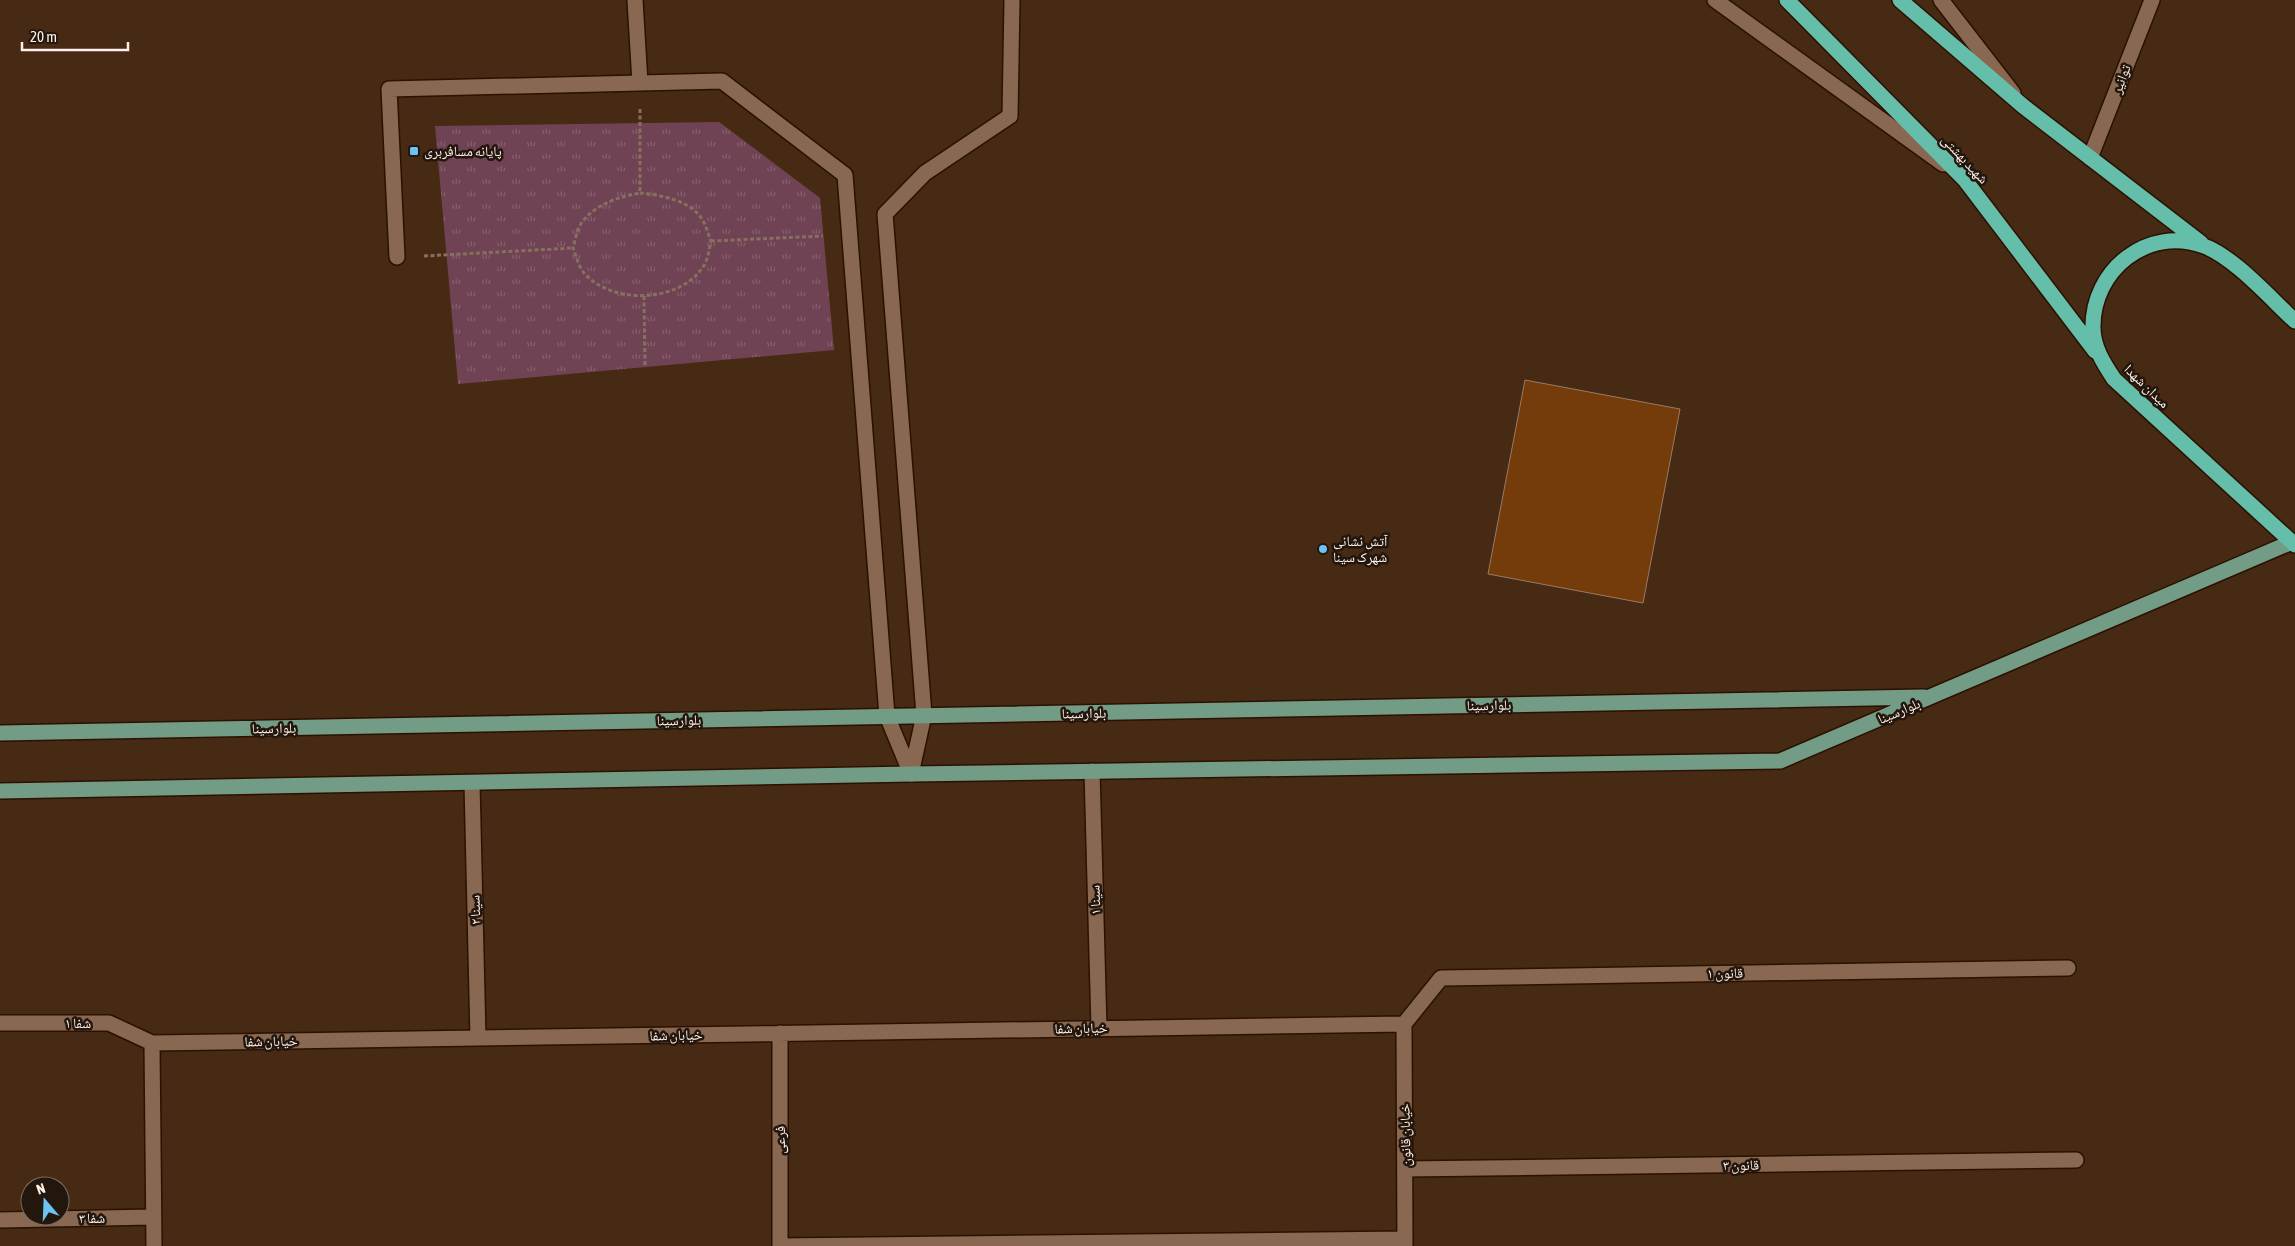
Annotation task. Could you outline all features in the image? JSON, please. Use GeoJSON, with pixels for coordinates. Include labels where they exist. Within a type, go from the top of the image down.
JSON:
{"type":"FeatureCollection","features":[{"type":"Feature","properties":{"kind":"highway","name":"شهید بهشتی"},"geometry":{"type":"LineString","coordinates":[[1787,0],[1965,180],[2099,357]]}},
{"type":"Feature","properties":{"kind":"highway"},"geometry":{"type":"LineString","coordinates":[[1900,0],[2023,106],[2205,246]]}},
{"type":"Feature","properties":{"kind":"highway","name":"میدان شهدا"},"geometry":{"type":"LineString","coordinates":[[2294,544],[2114,380],[2099,357],[2092,330],[2095,302],[2106,277],[2125,257],[2150,245],[2177,240],[2205,246],[2228,260],[2295,321]]}},
{"type":"Feature","properties":{"kind":"main road"},"geometry":{"type":"LineString","coordinates":[[1933,697],[2294,544]]}},
{"type":"Feature","properties":{"kind":"main road","name":"بلوارسینا"},"geometry":{"type":"LineString","coordinates":[[0,733],[1933,697]]}},
{"type":"Feature","properties":{"kind":"main road","name":"بلوارسینا"},"geometry":{"type":"LineString","coordinates":[[0,791],[1092,771],[1780,762],[1933,697]]}},
{"type":"Feature","properties":{"kind":"street"},"geometry":{"type":"LineString","coordinates":[[635,0],[640,83]]}},
{"type":"Feature","properties":{"kind":"street"},"geometry":{"type":"LineString","coordinates":[[911,774],[924,716],[886,214],[925,173],[1010,116],[1012,0]]}},
{"type":"Feature","properties":{"kind":"street"},"geometry":{"type":"LineString","coordinates":[[1714,0],[1965,180]]}},
{"type":"Feature","properties":{"kind":"street"},"geometry":{"type":"LineString","coordinates":[[1941,0],[2023,106]]}},
{"type":"Feature","properties":{"kind":"street","name":"توانیر"},"geometry":{"type":"LineString","coordinates":[[2090,158],[2152,0]]}},
{"type":"Feature","properties":{"kind":"street"},"geometry":{"type":"LineString","coordinates":[[397,257],[389,89],[722,81],[845,175],[887,716],[911,774]]}},
{"type":"Feature","properties":{"kind":"street","name":"سینا ۱"},"geometry":{"type":"LineString","coordinates":[[1092,771],[1099,1028]]}},
{"type":"Feature","properties":{"kind":"street","name":"سینا ۲"},"geometry":{"type":"LineString","coordinates":[[472,783],[478,1038]]}},
{"type":"Feature","properties":{"kind":"street","name":"قانون ۱"},"geometry":{"type":"LineString","coordinates":[[1404,1024],[1441,978],[2068,968]]}},
{"type":"Feature","properties":{"kind":"street","name":"شفا ۱"},"geometry":{"type":"LineString","coordinates":[[0,1023],[109,1022],[152,1043]]}},
{"type":"Feature","properties":{"kind":"street","name":"خیابان شفا"},"geometry":{"type":"LineString","coordinates":[[152,1043],[1404,1024]]}},
{"type":"Feature","properties":{"kind":"street","name":"خیابان قانون"},"geometry":{"type":"LineString","coordinates":[[1404,1024],[1405,1242]]}},
{"type":"Feature","properties":{"kind":"street","name":"فرعی"},"geometry":{"type":"LineString","coordinates":[[780,1033],[781,1246]]}},
{"type":"Feature","properties":{"kind":"street"},"geometry":{"type":"LineString","coordinates":[[152,1043],[154,1246]]}},
{"type":"Feature","properties":{"kind":"street","name":"قانون ۳"},"geometry":{"type":"LineString","coordinates":[[1405,1169],[2076,1160]]}},
{"type":"Feature","properties":{"kind":"street","name":"شفا ۳"},"geometry":{"type":"LineString","coordinates":[[0,1220],[153,1217]]}},
{"type":"Feature","properties":{"kind":"street"},"geometry":{"type":"LineString","coordinates":[[781,1246],[1405,1242]]}},
{"type":"Feature","properties":{"kind":"path"},"geometry":{"type":"LineString","coordinates":[[640,83],[640,193]]}},
{"type":"Feature","properties":{"kind":"path"},"geometry":{"type":"LineString","coordinates":[[640,193],[660,195],[681,202],[701,217],[711,241],[703,266],[685,283],[665,292],[644,296],[624,294],[603,287],[583,272],[573,248],[581,223],[600,206],[620,197],[640,193]]}},
{"type":"Feature","properties":{"kind":"path"},"geometry":{"type":"LineString","coordinates":[[711,241],[849,234]]}},
{"type":"Feature","properties":{"kind":"path"},"geometry":{"type":"LineString","coordinates":[[397,257],[573,248]]}},
{"type":"Feature","properties":{"kind":"path"},"geometry":{"type":"LineString","coordinates":[[644,296],[645,367]]}},
{"type":"Feature","properties":{"kind":"green space"},"geometry":{"type":"Polygon","coordinates":[[[719,122],[820,198],[834,350],[458,384],[435,126],[719,122]]]}},
{"type":"Feature","properties":{"kind":"building"},"geometry":{"type":"Polygon","coordinates":[[[1525,380],[1680,409],[1643,603],[1488,574],[1525,380]]]}},
{"type":"Feature","properties":{"kind":"place","name":"پایانه مسافربری"},"geometry":{"type":"Point","coordinates":[414,151]}},
{"type":"Feature","properties":{"kind":"place","name":"آتش نشانی شهرک سینا"},"geometry":{"type":"Point","coordinates":[1323,549]}}]}
